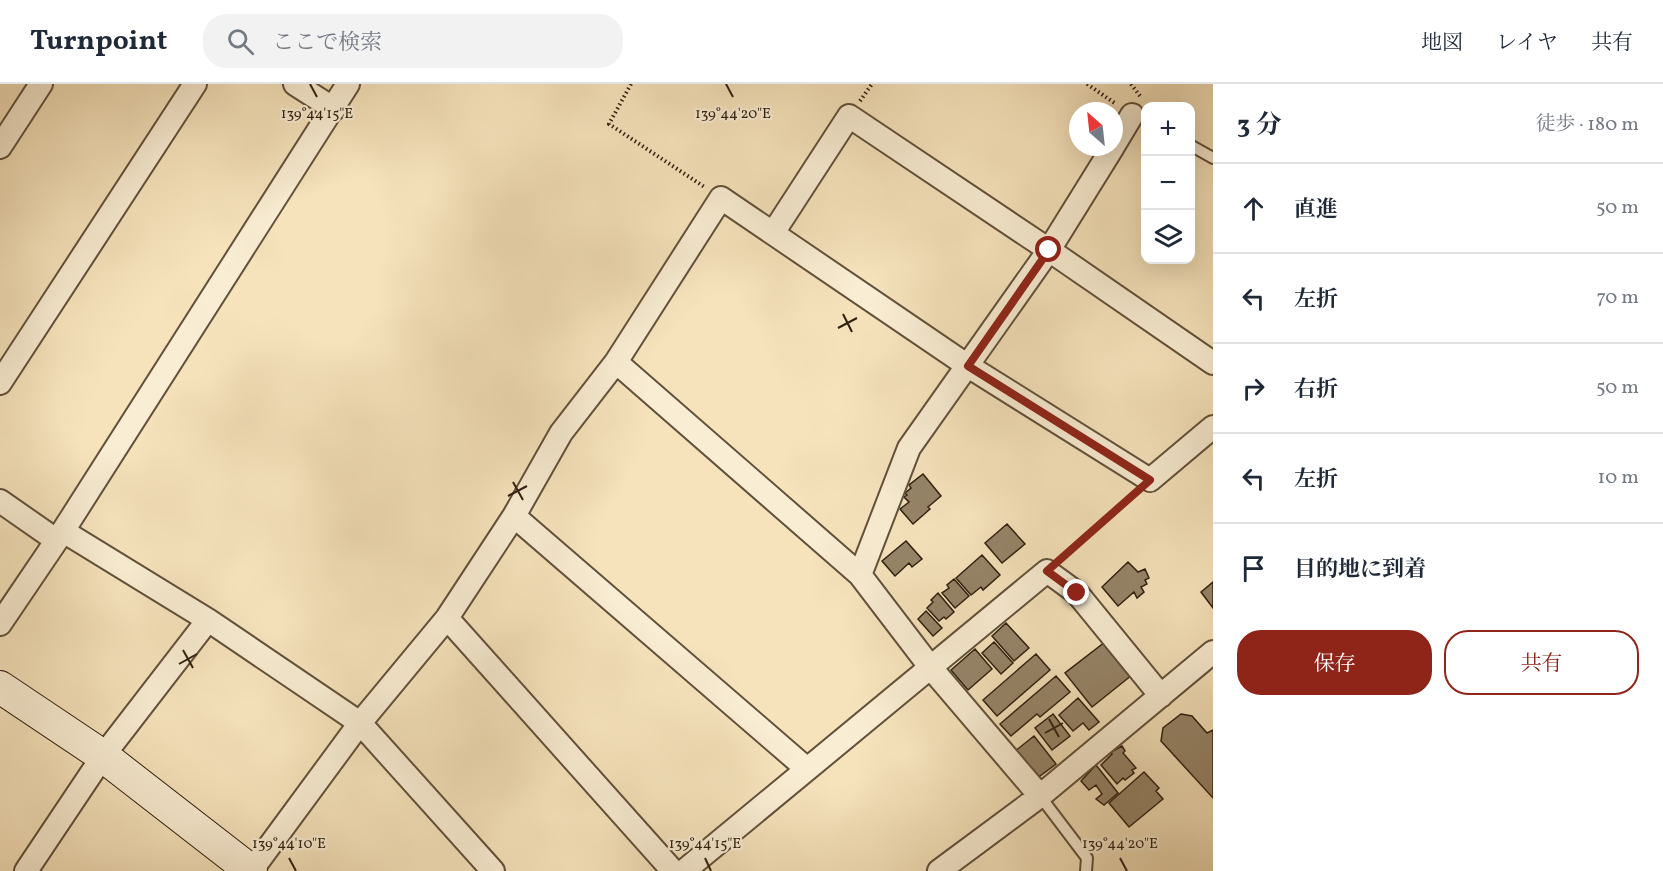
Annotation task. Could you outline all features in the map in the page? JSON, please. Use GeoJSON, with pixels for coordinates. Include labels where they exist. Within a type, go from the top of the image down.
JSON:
{"type":"FeatureCollection","features":[{"type":"Feature","properties":{"kind":"street"},"geometry":{"type":"LineString","coordinates":[[0,147],[41,84]]}},
{"type":"Feature","properties":{"kind":"street"},"geometry":{"type":"LineString","coordinates":[[0,383],[195,84]]}},
{"type":"Feature","properties":{"kind":"street"},"geometry":{"type":"LineString","coordinates":[[295,84],[334,108]]}},
{"type":"Feature","properties":{"kind":"street"},"geometry":{"type":"LineString","coordinates":[[0,624],[60,536],[348,84]]}},
{"type":"Feature","properties":{"kind":"street"},"geometry":{"type":"LineString","coordinates":[[1123,130],[1132,115]]}},
{"type":"Feature","properties":{"kind":"street"},"geometry":{"type":"LineString","coordinates":[[772,232],[849,116],[1213,363]]}},
{"type":"Feature","properties":{"kind":"street"},"geometry":{"type":"LineString","coordinates":[[860,575],[909,448],[1049,250],[1107,156]]}},
{"type":"Feature","properties":{"kind":"street"},"geometry":{"type":"LineString","coordinates":[[0,687],[103,756],[251,871],[360,723],[447,618],[514,516],[561,433],[616,362],[721,198],[968,366],[1150,480],[1213,427]]}},
{"type":"Feature","properties":{"kind":"street"},"geometry":{"type":"LineString","coordinates":[[616,362],[860,575],[931,668],[1040,796]]}},
{"type":"Feature","properties":{"kind":"street"},"geometry":{"type":"LineString","coordinates":[[0,501],[208,620],[360,723],[493,871]]}},
{"type":"Feature","properties":{"kind":"street"},"geometry":{"type":"LineString","coordinates":[[514,516],[807,769]]}},
{"type":"Feature","properties":{"kind":"street"},"geometry":{"type":"LineString","coordinates":[[684,871],[1047,571],[1077,593],[1161,696]]}},
{"type":"Feature","properties":{"kind":"street"},"geometry":{"type":"LineString","coordinates":[[447,618],[673,871]]}},
{"type":"Feature","properties":{"kind":"street"},"geometry":{"type":"LineString","coordinates":[[26,871],[103,756],[208,620]]}},
{"type":"Feature","properties":{"kind":"street"},"geometry":{"type":"LineString","coordinates":[[939,871],[1040,796],[1212,655]]}},
{"type":"Feature","properties":{"kind":"lane"},"geometry":{"type":"LineString","coordinates":[[1195,148],[1213,158]]}},
{"type":"Feature","properties":{"kind":"lane"},"geometry":{"type":"LineString","coordinates":[[1040,796],[1096,871]]}},
{"type":"Feature","properties":{"kind":"lane"},"geometry":{"type":"LineString","coordinates":[[1086,871],[1087,858]]}},
{"type":"Feature","properties":{"kind":"path"},"geometry":{"type":"LineString","coordinates":[[631,84],[609,124],[721,198]]}},
{"type":"Feature","properties":{"kind":"path"},"geometry":{"type":"LineString","coordinates":[[1087,84],[1132,115]]}},
{"type":"Feature","properties":{"kind":"path"},"geometry":{"type":"LineString","coordinates":[[1047,571],[1150,480]]}},
{"type":"Feature","properties":{"kind":"building"},"geometry":{"type":"Polygon","coordinates":[[[923,474],[941,496],[913,524],[900,509],[909,502],[904,497],[911,488],[909,485],[923,474]]]}},
{"type":"Feature","properties":{"kind":"building"},"geometry":{"type":"Polygon","coordinates":[[[1007,524],[1025,544],[1002,563],[985,543],[1007,524]]]}},
{"type":"Feature","properties":{"kind":"building"},"geometry":{"type":"Polygon","coordinates":[[[906,541],[922,559],[912,567],[909,563],[895,576],[882,561],[906,541]]]}},
{"type":"Feature","properties":{"kind":"building"},"geometry":{"type":"Polygon","coordinates":[[[982,555],[1000,575],[983,590],[981,587],[971,595],[956,578],[982,555]]]}},
{"type":"Feature","properties":{"kind":"building"},"geometry":{"type":"Polygon","coordinates":[[[1128,562],[1138,572],[1145,569],[1149,578],[1145,580],[1147,584],[1141,587],[1144,592],[1137,598],[1134,592],[1118,606],[1102,587],[1128,562]]]}},
{"type":"Feature","properties":{"kind":"building"},"geometry":{"type":"Polygon","coordinates":[[[954,579],[969,596],[955,608],[942,593],[949,588],[947,585],[954,579]]]}},
{"type":"Feature","properties":{"kind":"building"},"geometry":{"type":"Polygon","coordinates":[[[1213,582],[1213,608],[1201,592],[1213,582]]]}},
{"type":"Feature","properties":{"kind":"building"},"geometry":{"type":"Polygon","coordinates":[[[938,593],[954,612],[946,619],[944,617],[939,621],[927,608],[938,593]]]}},
{"type":"Feature","properties":{"kind":"building"},"geometry":{"type":"Polygon","coordinates":[[[926,611],[942,628],[933,636],[918,619],[926,611]]]}},
{"type":"Feature","properties":{"kind":"building"},"geometry":{"type":"Polygon","coordinates":[[[1006,623],[1029,648],[1014,661],[992,636],[1006,623]]]}},
{"type":"Feature","properties":{"kind":"building"},"geometry":{"type":"Polygon","coordinates":[[[994,642],[1013,663],[1001,674],[982,653],[994,642]]]}},
{"type":"Feature","properties":{"kind":"building"},"geometry":{"type":"Polygon","coordinates":[[[1105,642],[1132,675],[1092,707],[1065,673],[1105,642]]]}},
{"type":"Feature","properties":{"kind":"building"},"geometry":{"type":"Polygon","coordinates":[[[975,649],[992,669],[968,690],[951,670],[975,649]]]}},
{"type":"Feature","properties":{"kind":"building"},"geometry":{"type":"Polygon","coordinates":[[[1036,654],[1050,670],[997,716],[983,700],[1036,654]]]}},
{"type":"Feature","properties":{"kind":"building"},"geometry":{"type":"Polygon","coordinates":[[[1056,676],[1070,692],[1040,717],[1037,714],[1011,736],[1000,724],[1056,676]]]}},
{"type":"Feature","properties":{"kind":"building"},"geometry":{"type":"Polygon","coordinates":[[[1078,698],[1099,722],[1089,730],[1083,723],[1073,731],[1059,715],[1078,698]]]}},
{"type":"Feature","properties":{"kind":"building"},"geometry":{"type":"Polygon","coordinates":[[[1053,714],[1070,736],[1052,750],[1035,728],[1053,714]]]}},
{"type":"Feature","properties":{"kind":"building"},"geometry":{"type":"Polygon","coordinates":[[[1181,714],[1192,716],[1207,733],[1213,730],[1213,798],[1161,741],[1163,728],[1181,714]]]}},
{"type":"Feature","properties":{"kind":"building"},"geometry":{"type":"Polygon","coordinates":[[[1034,736],[1056,764],[1036,779],[1014,752],[1034,736]]]}},
{"type":"Feature","properties":{"kind":"building"},"geometry":{"type":"Polygon","coordinates":[[[1122,746],[1125,751],[1123,753],[1136,768],[1132,770],[1134,773],[1117,784],[1101,765],[1112,754],[1111,752],[1122,746]]]}},
{"type":"Feature","properties":{"kind":"building"},"geometry":{"type":"Polygon","coordinates":[[[1096,765],[1118,793],[1104,805],[1096,799],[1102,794],[1096,785],[1089,790],[1081,781],[1096,765]]]}},
{"type":"Feature","properties":{"kind":"building"},"geometry":{"type":"Polygon","coordinates":[[[1144,772],[1159,788],[1156,791],[1163,799],[1129,827],[1109,803],[1144,772]]]}},
{"type":"Feature","properties":{"kind":"route"},"geometry":{"type":"LineString","coordinates":[[1049,250],[968,366],[1150,480],[1047,571],[1077,593]]}}]}
